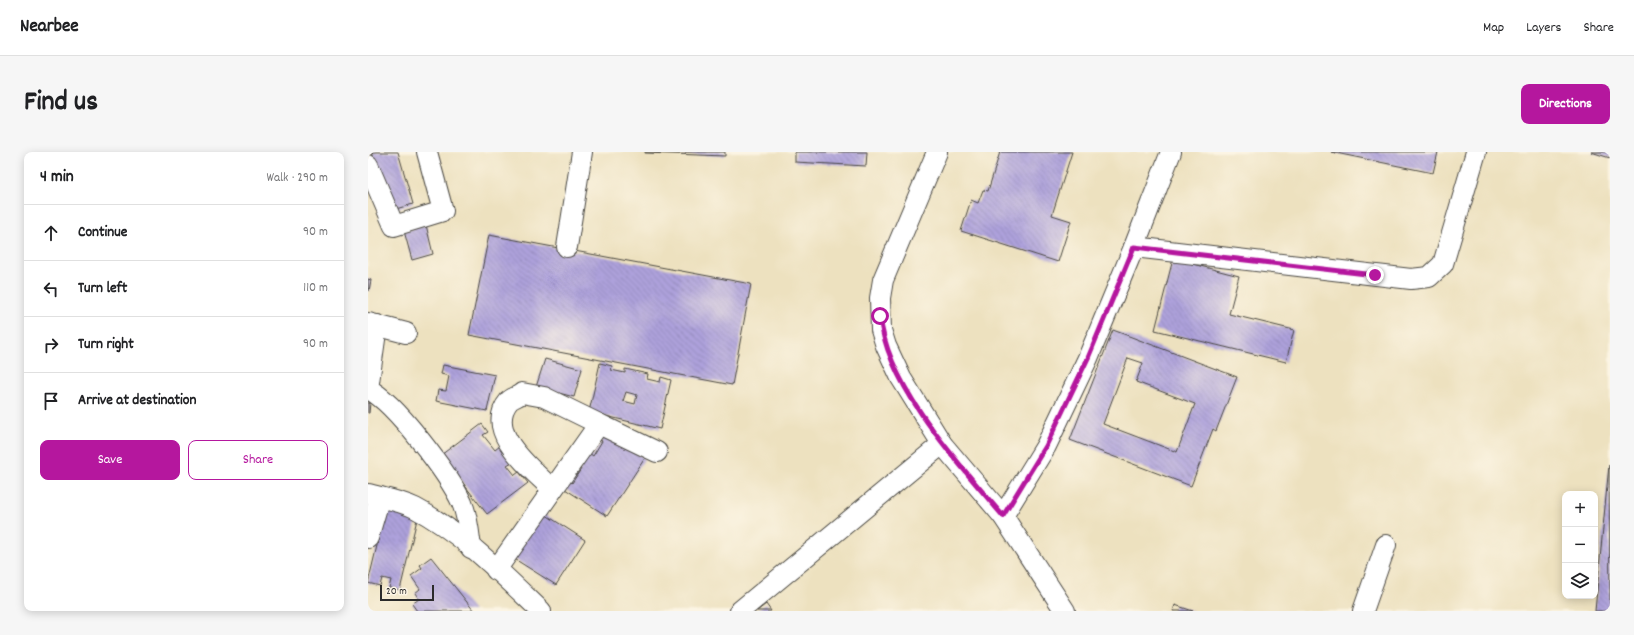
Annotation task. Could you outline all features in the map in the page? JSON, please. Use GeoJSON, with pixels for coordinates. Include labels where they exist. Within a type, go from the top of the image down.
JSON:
{"type":"FeatureCollection","features":[{"type":"Feature","properties":{"kind":"street"},"geometry":{"type":"LineString","coordinates":[[368,165],[394,226],[443,211],[427,152]]}},
{"type":"Feature","properties":{"kind":"street"},"geometry":{"type":"LineString","coordinates":[[567,247],[582,152]]}},
{"type":"Feature","properties":{"kind":"street"},"geometry":{"type":"LineString","coordinates":[[937,152],[884,280],[880,298],[881,330],[891,358],[909,393],[942,444],[1003,516],[1065,611]]}},
{"type":"Feature","properties":{"kind":"street"},"geometry":{"type":"LineString","coordinates":[[1003,516],[1046,446],[1088,358],[1171,152]]}},
{"type":"Feature","properties":{"kind":"street"},"geometry":{"type":"LineString","coordinates":[[1134,247],[1411,279],[1430,277],[1443,264],[1476,152]]}},
{"type":"Feature","properties":{"kind":"street"},"geometry":{"type":"LineString","coordinates":[[406,333],[373,324],[368,389],[390,406],[404,421],[451,482],[463,504],[469,527],[471,548]]}},
{"type":"Feature","properties":{"kind":"street"},"geometry":{"type":"LineString","coordinates":[[552,489],[515,452],[505,437],[502,426],[503,414],[510,401],[522,393],[544,397],[657,452]]}},
{"type":"Feature","properties":{"kind":"street"},"geometry":{"type":"LineString","coordinates":[[496,570],[599,424]]}},
{"type":"Feature","properties":{"kind":"street"},"geometry":{"type":"LineString","coordinates":[[740,611],[942,444]]}},
{"type":"Feature","properties":{"kind":"street"},"geometry":{"type":"LineString","coordinates":[[368,538],[374,496],[414,507],[441,523],[541,611]]}},
{"type":"Feature","properties":{"kind":"street"},"geometry":{"type":"LineString","coordinates":[[1363,611],[1386,545]]}},
{"type":"Feature","properties":{"kind":"building"},"geometry":{"type":"Polygon","coordinates":[[[372,152],[398,152],[413,204],[389,211],[372,152]]]}},
{"type":"Feature","properties":{"kind":"building"},"geometry":{"type":"Polygon","coordinates":[[[725,152],[725,156],[645,153],[725,152]]]}},
{"type":"Feature","properties":{"kind":"building"},"geometry":{"type":"Polygon","coordinates":[[[795,152],[867,152],[866,166],[795,162],[795,152]]]}},
{"type":"Feature","properties":{"kind":"building"},"geometry":{"type":"Polygon","coordinates":[[[1000,152],[1072,152],[1052,215],[1071,221],[1058,262],[961,231],[971,200],[978,203],[983,190],[988,191],[1000,152]]]}},
{"type":"Feature","properties":{"kind":"building"},"geometry":{"type":"Polygon","coordinates":[[[1331,152],[1438,152],[1433,173],[1331,152]]]}},
{"type":"Feature","properties":{"kind":"building"},"geometry":{"type":"Polygon","coordinates":[[[1591,152],[1610,152],[1610,158],[1591,152]]]}},
{"type":"Feature","properties":{"kind":"building"},"geometry":{"type":"Polygon","coordinates":[[[426,225],[433,254],[412,260],[404,231],[426,225]]]}},
{"type":"Feature","properties":{"kind":"building"},"geometry":{"type":"Polygon","coordinates":[[[489,235],[751,284],[732,385],[469,335],[489,235]]]}},
{"type":"Feature","properties":{"kind":"building"},"geometry":{"type":"Polygon","coordinates":[[[1173,259],[1239,276],[1229,314],[1294,330],[1286,362],[1155,330],[1173,259]]]}},
{"type":"Feature","properties":{"kind":"building"},"geometry":{"type":"Polygon","coordinates":[[[368,279],[371,280],[369,291],[368,291],[368,279]]]}},
{"type":"Feature","properties":{"kind":"building"},"geometry":{"type":"Polygon","coordinates":[[[1113,330],[1237,377],[1216,431],[1213,429],[1191,486],[1070,440],[1113,330]],[[1128,358],[1103,424],[1177,452],[1195,404],[1136,382],[1143,363],[1128,358]]]}},
{"type":"Feature","properties":{"kind":"building"},"geometry":{"type":"Polygon","coordinates":[[[545,359],[582,369],[574,397],[536,387],[545,359]]]}},
{"type":"Feature","properties":{"kind":"building"},"geometry":{"type":"Polygon","coordinates":[[[600,363],[612,366],[611,370],[625,373],[625,369],[648,374],[647,379],[660,382],[661,377],[671,380],[660,429],[589,412],[600,363]],[[626,392],[623,401],[635,404],[637,395],[626,392]]]}},
{"type":"Feature","properties":{"kind":"building"},"geometry":{"type":"Polygon","coordinates":[[[443,365],[495,375],[487,411],[436,401],[438,390],[446,391],[449,376],[441,374],[443,365]]]}},
{"type":"Feature","properties":{"kind":"building"},"geometry":{"type":"Polygon","coordinates":[[[368,403],[370,403],[369,413],[368,413],[368,403]]]}},
{"type":"Feature","properties":{"kind":"building"},"geometry":{"type":"Polygon","coordinates":[[[482,424],[488,432],[483,435],[495,450],[500,446],[512,462],[507,465],[515,475],[519,472],[528,483],[487,514],[441,455],[482,424]]]}},
{"type":"Feature","properties":{"kind":"building"},"geometry":{"type":"Polygon","coordinates":[[[603,431],[645,458],[607,516],[565,489],[570,481],[572,483],[589,453],[593,456],[602,441],[598,439],[603,431]]]}},
{"type":"Feature","properties":{"kind":"building"},"geometry":{"type":"Polygon","coordinates":[[[1609,465],[1610,611],[1595,611],[1596,599],[1598,599],[1598,580],[1609,465]]]}},
{"type":"Feature","properties":{"kind":"building"},"geometry":{"type":"Polygon","coordinates":[[[387,504],[419,511],[400,590],[389,588],[391,580],[382,578],[380,586],[368,583],[387,504]]]}},
{"type":"Feature","properties":{"kind":"building"},"geometry":{"type":"Polygon","coordinates":[[[543,513],[585,540],[556,585],[513,558],[543,513]]]}},
{"type":"Feature","properties":{"kind":"building"},"geometry":{"type":"Polygon","coordinates":[[[431,557],[474,611],[417,611],[412,604],[419,599],[415,593],[420,589],[411,576],[422,568],[420,565],[431,557]]]}},
{"type":"Feature","properties":{"kind":"building"},"geometry":{"type":"Polygon","coordinates":[[[766,604],[771,611],[757,611],[766,604]]]}},
{"type":"Feature","properties":{"kind":"building"},"geometry":{"type":"Polygon","coordinates":[[[1175,605],[1193,611],[1173,611],[1175,605]]]}},
{"type":"Feature","properties":{"kind":"route"},"geometry":{"type":"LineString","coordinates":[[880,316],[881,330],[886,346],[909,393],[942,444],[1003,516],[1046,446],[1088,358],[1134,247],[1375,275]]}}]}
